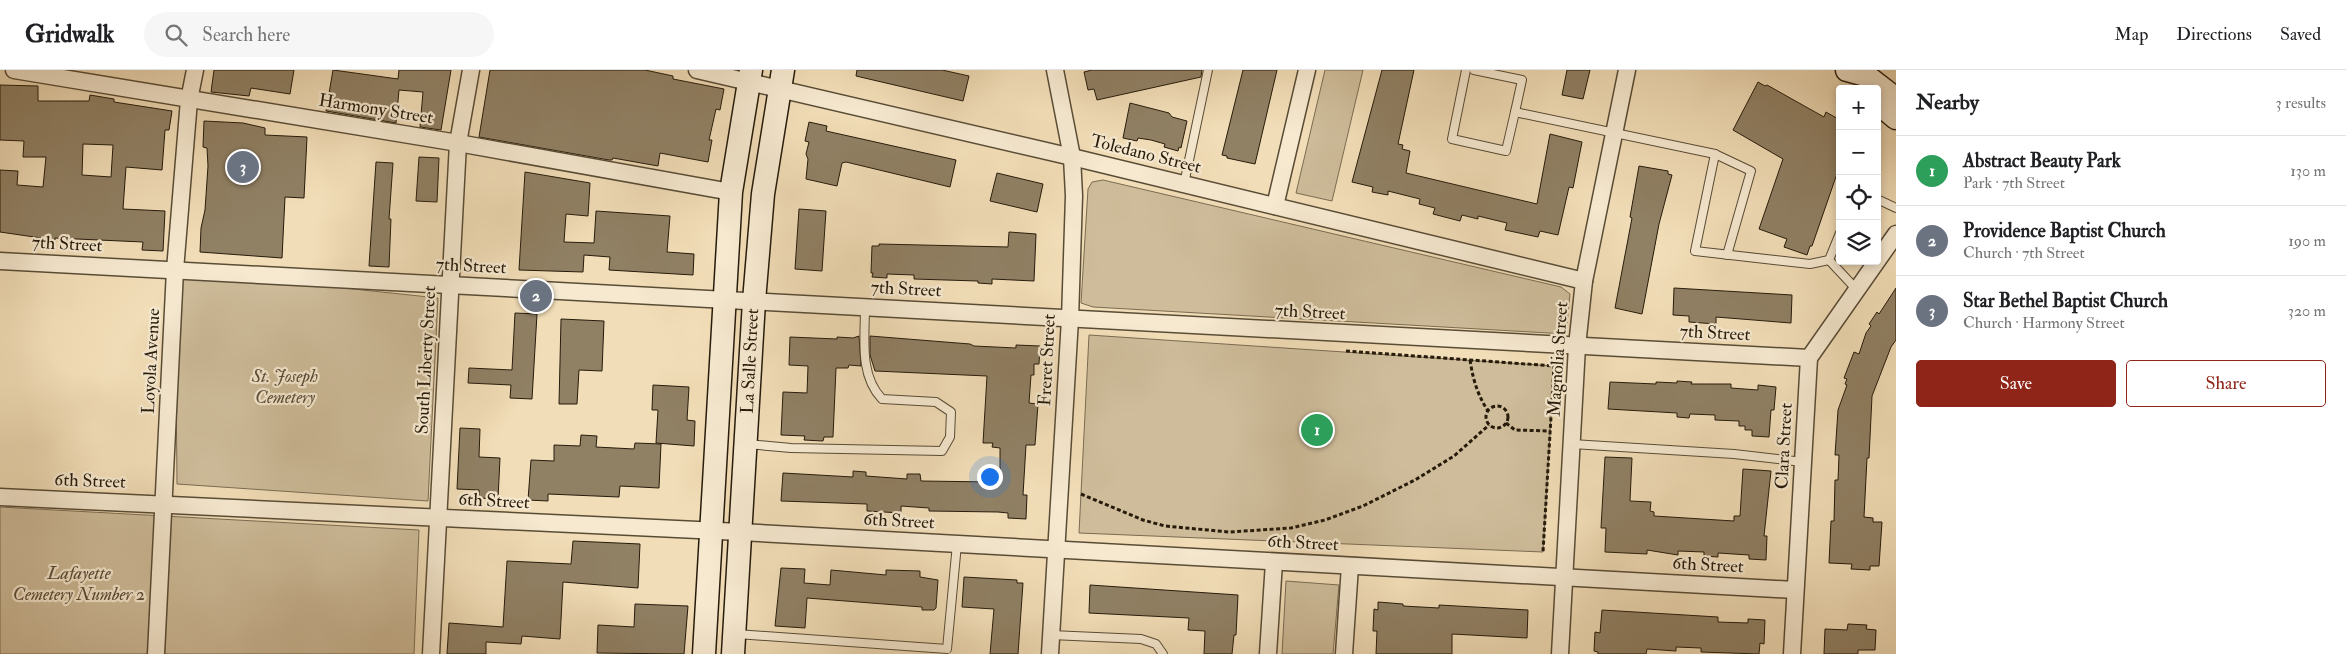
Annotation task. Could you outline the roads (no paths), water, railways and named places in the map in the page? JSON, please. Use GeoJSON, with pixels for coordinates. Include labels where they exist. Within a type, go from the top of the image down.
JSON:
{"type":"FeatureCollection","features":[{"type":"Feature","properties":{"kind":"street","name":"Harmony Street"},"geometry":{"type":"LineString","coordinates":[[14,70],[458,143],[731,192]]}},
{"type":"Feature","properties":{"kind":"street","name":"Loyola Avenue"},"geometry":{"type":"LineString","coordinates":[[156,654],[176,270],[189,100],[195,70]]}},
{"type":"Feature","properties":{"kind":"street","name":"South Liberty Street"},"geometry":{"type":"LineString","coordinates":[[431,654],[458,143],[471,70]]}},
{"type":"Feature","properties":{"kind":"street","name":"Toledano Street"},"geometry":{"type":"LineString","coordinates":[[697,70],[781,80],[1072,157],[1584,281]]}},
{"type":"Feature","properties":{"kind":"street","name":"Freret Street"},"geometry":{"type":"LineString","coordinates":[[1050,654],[1070,319],[1074,196],[1072,157],[1055,70]]}},
{"type":"Feature","properties":{"kind":"street"},"geometry":{"type":"LineString","coordinates":[[1275,206],[1307,70]]}},
{"type":"Feature","properties":{"kind":"street","name":"Magnolia Street"},"geometry":{"type":"LineString","coordinates":[[1560,654],[1578,346],[1584,281],[1627,70]]}},
{"type":"Feature","properties":{"kind":"street"},"geometry":{"type":"LineString","coordinates":[[1832,70],[1854,85]]}},
{"type":"Feature","properties":{"kind":"street"},"geometry":{"type":"LineString","coordinates":[[1847,70],[1865,75],[1896,99]]}},
{"type":"Feature","properties":{"kind":"street","name":"La Salle Street"},"geometry":{"type":"LineString","coordinates":[[704,654],[731,192],[750,76]]}},
{"type":"Feature","properties":{"kind":"street","name":"La Salle Street"},"geometry":{"type":"LineString","coordinates":[[734,644],[754,301],[763,194],[781,80]]}},
{"type":"Feature","properties":{"kind":"street"},"geometry":{"type":"LineString","coordinates":[[1881,105],[1896,118]]}},
{"type":"Feature","properties":{"kind":"street"},"geometry":{"type":"LineString","coordinates":[[1809,358],[1896,234]]}},
{"type":"Feature","properties":{"kind":"street","name":"7th Street"},"geometry":{"type":"LineString","coordinates":[[0,261],[1809,358]]}},
{"type":"Feature","properties":{"kind":"street","name":"Clara Street"},"geometry":{"type":"LineString","coordinates":[[1792,654],[1809,358]]}},
{"type":"Feature","properties":{"kind":"street","name":"6th Street"},"geometry":{"type":"LineString","coordinates":[[0,497],[740,532],[1796,590]]}},
{"type":"Feature","properties":{"kind":"street"},"geometry":{"type":"LineString","coordinates":[[1268,654],[1274,562]]}},
{"type":"Feature","properties":{"kind":"street"},"geometry":{"type":"LineString","coordinates":[[1344,654],[1350,566]]}},
{"type":"Feature","properties":{"kind":"lane"},"geometry":{"type":"LineString","coordinates":[[1184,184],[1208,70]]}},
{"type":"Feature","properties":{"kind":"lane"},"geometry":{"type":"LineString","coordinates":[[1466,70],[1452,139],[1506,151],[1522,80],[1474,70]]}},
{"type":"Feature","properties":{"kind":"lane"},"geometry":{"type":"LineString","coordinates":[[1515,112],[1715,154],[1751,171],[1726,255]]}},
{"type":"Feature","properties":{"kind":"lane"},"geometry":{"type":"LineString","coordinates":[[1715,154],[1695,251],[1810,264],[1829,260]]}},
{"type":"Feature","properties":{"kind":"lane"},"geometry":{"type":"LineString","coordinates":[[1881,201],[1896,208]]}},
{"type":"Feature","properties":{"kind":"lane"},"geometry":{"type":"LineString","coordinates":[[1829,260],[1836,242]]}},
{"type":"Feature","properties":{"kind":"lane"},"geometry":{"type":"LineString","coordinates":[[1829,260],[1857,290]]}},
{"type":"Feature","properties":{"kind":"lane"},"geometry":{"type":"LineString","coordinates":[[745,444],[791,448],[942,451],[950,437],[951,412],[936,402],[882,399],[873,389],[866,369],[865,307]]}},
{"type":"Feature","properties":{"kind":"lane"},"geometry":{"type":"LineString","coordinates":[[1572,444],[1734,454],[1803,462]]}},
{"type":"Feature","properties":{"kind":"lane"},"geometry":{"type":"LineString","coordinates":[[734,644],[947,649],[957,544]]}},
{"type":"Feature","properties":{"kind":"lane"},"geometry":{"type":"LineString","coordinates":[[1051,635],[1141,639],[1156,644],[1163,654]]}},
{"type":"Feature","properties":{"kind":"place","name":"Star Bethel Baptist Church"},"geometry":{"type":"Point","coordinates":[243,167]}},
{"type":"Feature","properties":{"kind":"place","name":"Providence Baptist Church"},"geometry":{"type":"Point","coordinates":[536,296]}},
{"type":"Feature","properties":{"kind":"place","name":"Abstract Beauty Park"},"geometry":{"type":"Point","coordinates":[1317,430]}},
{"type":"Feature","properties":{"kind":"park label","name":"St. Joseph Cemetery"},"geometry":{"type":"Point","coordinates":[285,386]}},
{"type":"Feature","properties":{"kind":"park label","name":"Lafayette Cemetery Number 2"},"geometry":{"type":"Point","coordinates":[79,583]}}]}
